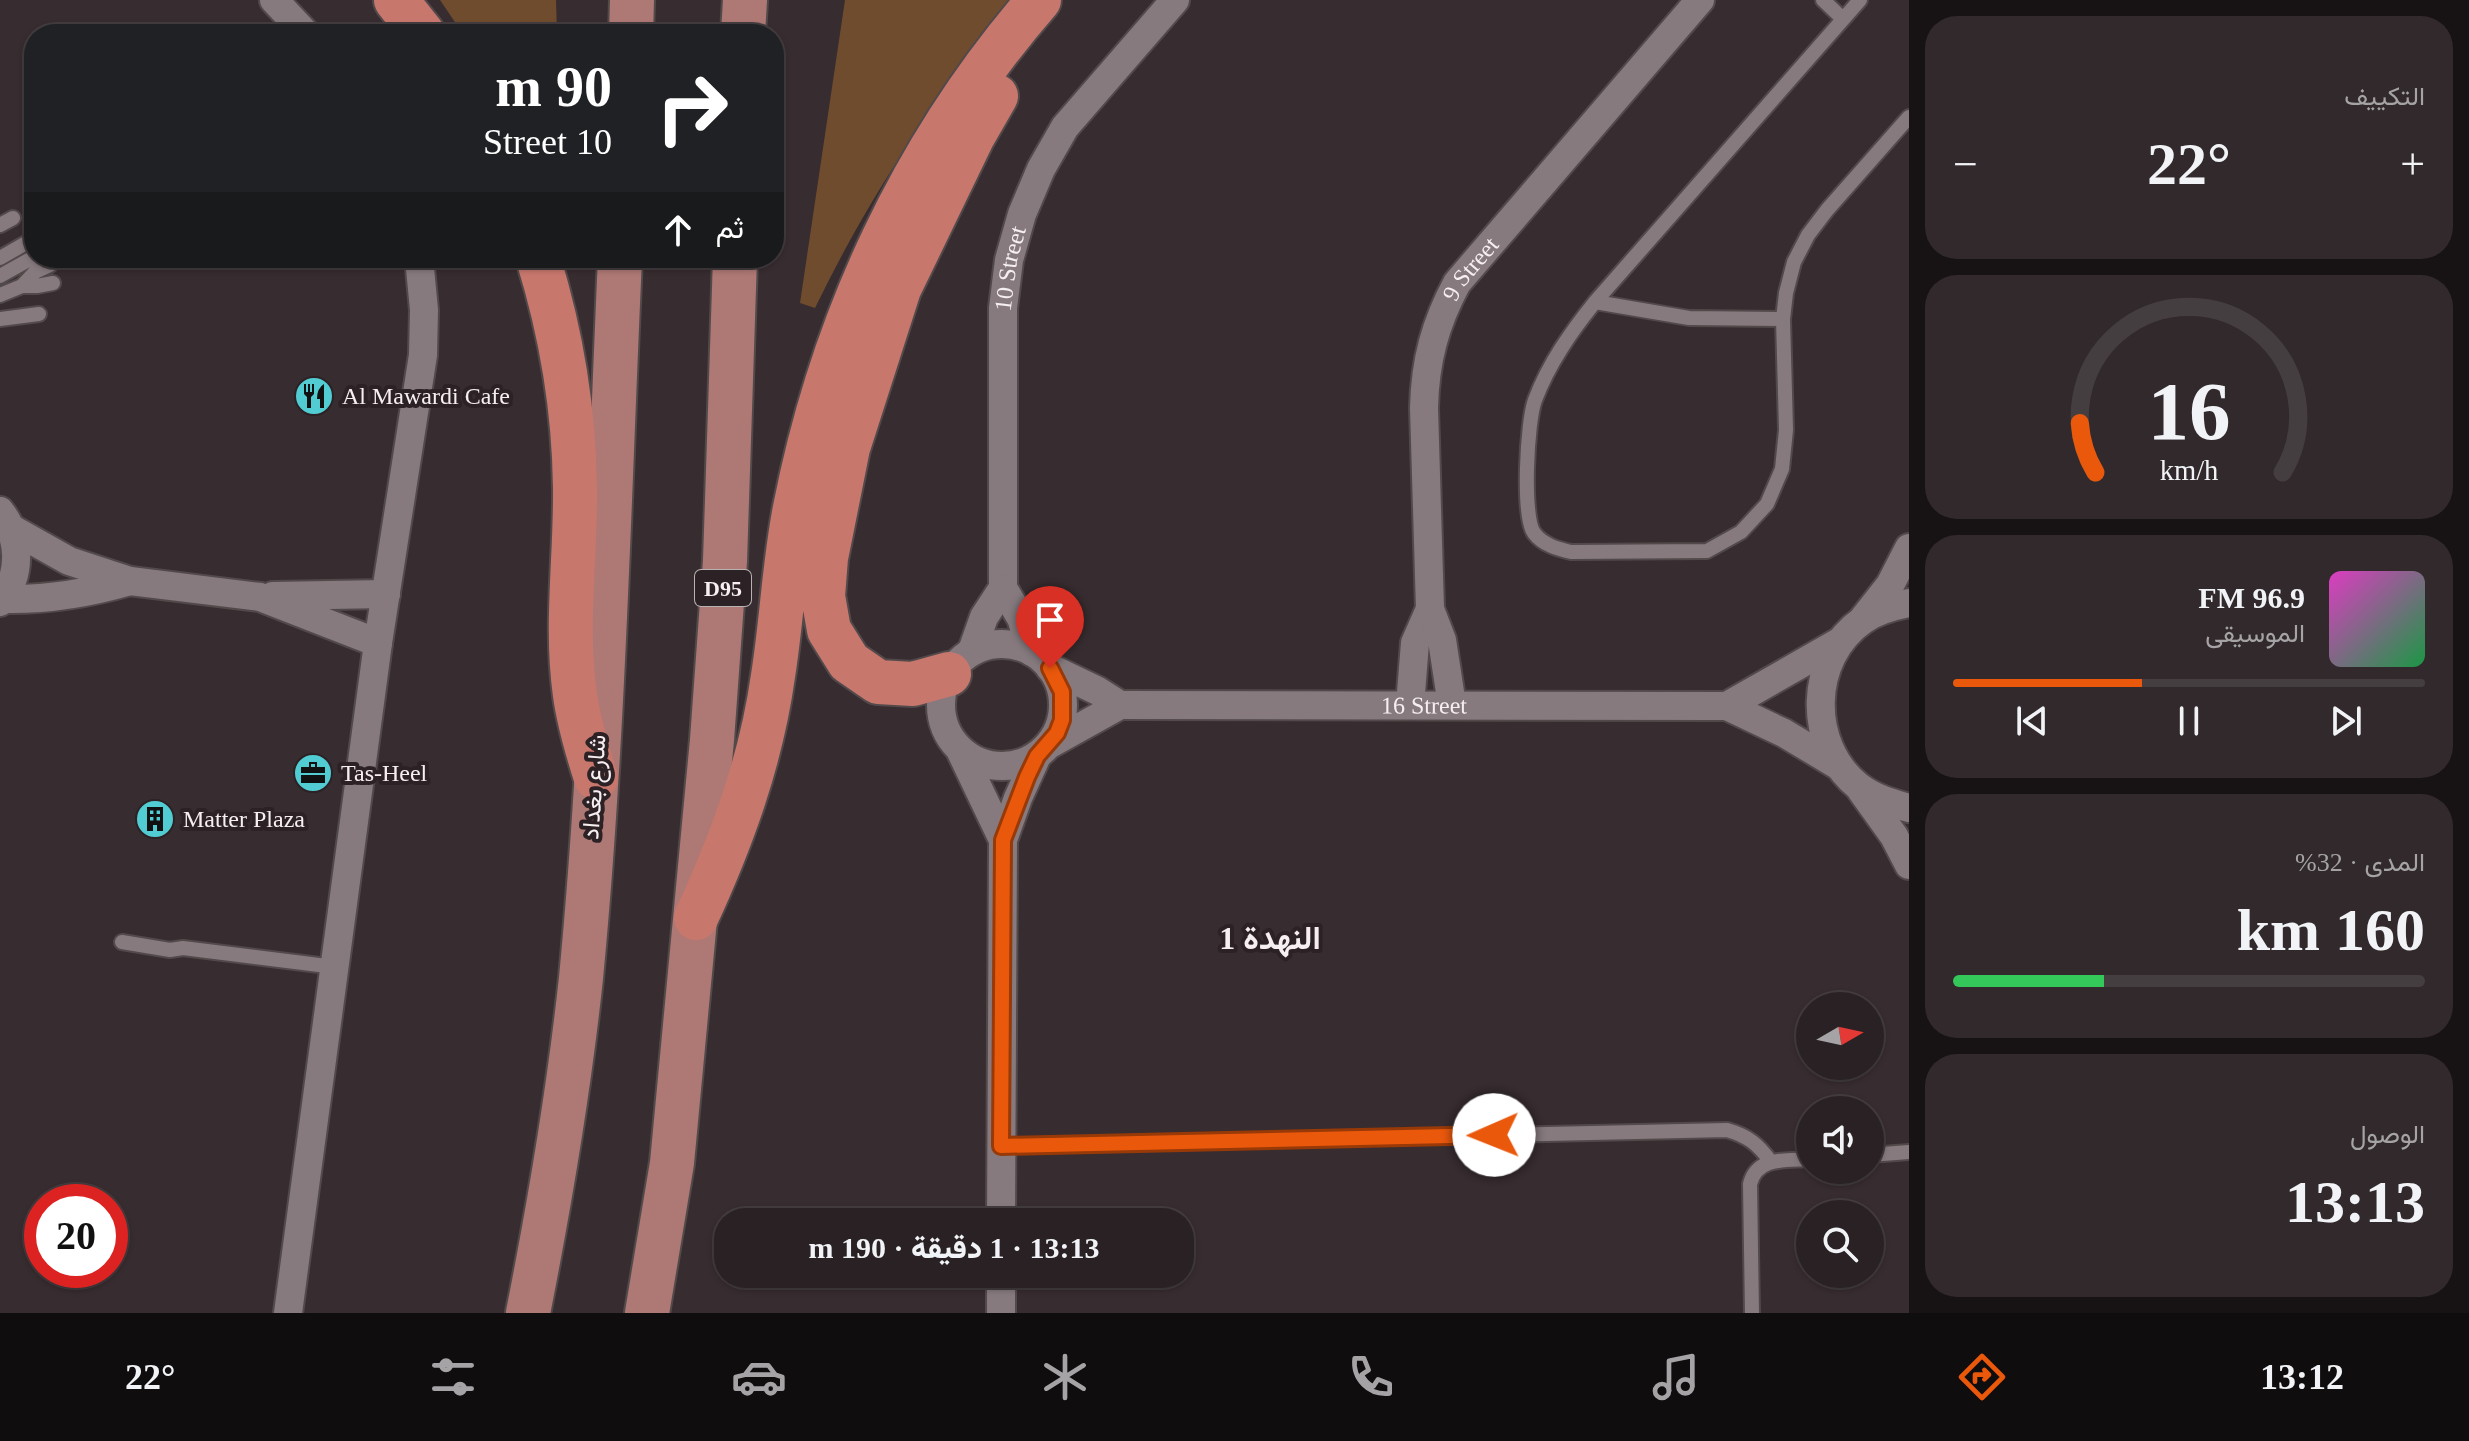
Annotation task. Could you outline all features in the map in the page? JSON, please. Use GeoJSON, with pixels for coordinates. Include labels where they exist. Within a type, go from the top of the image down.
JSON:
{"type":"FeatureCollection","features":[{"type":"Feature","properties":{"kind":"highway"},"geometry":{"type":"LineString","coordinates":[[396,0],[415,24]]}},
{"type":"Feature","properties":{"kind":"highway"},"geometry":{"type":"LineString","coordinates":[[696,918],[731,837],[752,776],[773,678],[794,512],[807,449],[845,326],[869,266],[932,145],[969,88],[1039,0]]}},
{"type":"Feature","properties":{"kind":"highway"},"geometry":{"type":"LineString","coordinates":[[960,663],[913,684],[878,682],[849,662],[829,630],[823,596],[832,517],[848,448],[899,289],[973,136],[998,93],[1063,0]]}},
{"type":"Feature","properties":{"kind":"highway"},"geometry":{"type":"LineString","coordinates":[[541,268],[564,363],[572,424],[575,485],[571,649],[583,736],[596,778]]}},
{"type":"Feature","properties":{"kind":"main road"},"geometry":{"type":"LineString","coordinates":[[631,24],[632,0]]}},
{"type":"Feature","properties":{"kind":"main road"},"geometry":{"type":"LineString","coordinates":[[744,24],[745,0]]}},
{"type":"Feature","properties":{"kind":"main road","name":"شارع بغداد"},"geometry":{"type":"LineString","coordinates":[[528,1313],[554,1179],[580,979],[596,778],[620,268]]}},
{"type":"Feature","properties":{"kind":"main road","name":"D95"},"geometry":{"type":"LineString","coordinates":[[647,1313],[672,1163],[712,740],[725,561],[735,268]]}},
{"type":"Feature","properties":{"kind":"street"},"geometry":{"type":"LineString","coordinates":[[274,0],[297,24]]}},
{"type":"Feature","properties":{"kind":"street","name":"10 Street"},"geometry":{"type":"LineString","coordinates":[[1003,588],[1003,308],[1009,260],[1022,214],[1041,169],[1065,127],[1175,0]]}},
{"type":"Feature","properties":{"kind":"street","name":"9 Street"},"geometry":{"type":"LineString","coordinates":[[1430,609],[1425,375],[1431,343],[1442,312],[1457,283],[1478,257],[1700,0]]}},
{"type":"Feature","properties":{"kind":"street"},"geometry":{"type":"LineString","coordinates":[[288,1313],[378,643],[423,355],[424,310],[420,268]]}},
{"type":"Feature","properties":{"kind":"street"},"geometry":{"type":"LineString","coordinates":[[4,515],[69,561],[130,581],[260,597],[323,593],[386,594]]}},
{"type":"Feature","properties":{"kind":"street"},"geometry":{"type":"LineString","coordinates":[[2,600],[14,577],[17,553],[4,515]]}},
{"type":"Feature","properties":{"kind":"street"},"geometry":{"type":"LineString","coordinates":[[1727,706],[1842,640],[1890,585],[1909,548]]}},
{"type":"Feature","properties":{"kind":"street"},"geometry":{"type":"LineString","coordinates":[[2,600],[91,591],[130,581]]}},
{"type":"Feature","properties":{"kind":"street"},"geometry":{"type":"LineString","coordinates":[[1001,1208],[1003,840],[1018,798],[1062,720],[1063,706],[1062,692],[1041,660],[1003,588],[942,689],[940,706],[946,731],[961,752],[1003,840]]}},
{"type":"Feature","properties":{"kind":"street"},"geometry":{"type":"LineString","coordinates":[[260,597],[378,643]]}},
{"type":"Feature","properties":{"kind":"street"},"geometry":{"type":"LineString","coordinates":[[1862,620],[1888,607],[1909,603]]}},
{"type":"Feature","properties":{"kind":"street"},"geometry":{"type":"LineString","coordinates":[[1430,609],[1444,648],[1452,705]]}},
{"type":"Feature","properties":{"kind":"street"},"geometry":{"type":"LineString","coordinates":[[1410,705],[1415,643],[1430,609]]}},
{"type":"Feature","properties":{"kind":"street"},"geometry":{"type":"LineString","coordinates":[[1839,766],[1826,742],[1820,715],[1821,689],[1828,663],[1842,640]]}},
{"type":"Feature","properties":{"kind":"street"},"geometry":{"type":"LineString","coordinates":[[960,663],[986,645],[1002,643],[1041,660],[1120,705],[1043,750],[1006,767],[975,761],[961,752]]}},
{"type":"Feature","properties":{"kind":"street","name":"16 Street"},"geometry":{"type":"LineString","coordinates":[[1120,705],[1727,706]]}},
{"type":"Feature","properties":{"kind":"street"},"geometry":{"type":"LineString","coordinates":[[1727,706],[1784,733],[1839,766],[1859,786],[1894,836],[1909,865]]}},
{"type":"Feature","properties":{"kind":"street"},"geometry":{"type":"LineString","coordinates":[[1859,786],[1883,801],[1909,808]]}},
{"type":"Feature","properties":{"kind":"street"},"geometry":{"type":"LineString","coordinates":[[1001,1288],[1001,1313]]}},
{"type":"Feature","properties":{"kind":"lane"},"geometry":{"type":"LineString","coordinates":[[1823,0],[1843,19]]}},
{"type":"Feature","properties":{"kind":"lane"},"geometry":{"type":"LineString","coordinates":[[1860,0],[1595,302],[1550,366],[1533,404],[1528,444],[1528,517],[1533,532],[1557,549],[1571,552],[1707,551],[1741,532],[1767,504],[1782,469],[1786,430],[1783,319],[1794,262],[1808,235],[1909,117]]}},
{"type":"Feature","properties":{"kind":"lane"},"geometry":{"type":"LineString","coordinates":[[0,258],[24,244]]}},
{"type":"Feature","properties":{"kind":"lane"},"geometry":{"type":"LineString","coordinates":[[0,276],[24,263]]}},
{"type":"Feature","properties":{"kind":"lane"},"geometry":{"type":"LineString","coordinates":[[22,286],[35,272],[44,268]]}},
{"type":"Feature","properties":{"kind":"lane"},"geometry":{"type":"LineString","coordinates":[[0,295],[22,286],[53,283]]}},
{"type":"Feature","properties":{"kind":"lane"},"geometry":{"type":"LineString","coordinates":[[1595,302],[1689,318],[1783,319]]}},
{"type":"Feature","properties":{"kind":"lane"},"geometry":{"type":"LineString","coordinates":[[0,319],[39,314]]}},
{"type":"Feature","properties":{"kind":"lane"},"geometry":{"type":"LineString","coordinates":[[122,942],[170,950],[183,948],[334,972]]}},
{"type":"Feature","properties":{"kind":"lane"},"geometry":{"type":"LineString","coordinates":[[1001,1146],[1727,1130],[1758,1143],[1771,1162]]}},
{"type":"Feature","properties":{"kind":"lane"},"geometry":{"type":"LineString","coordinates":[[1884,1154],[1909,1152]]}},
{"type":"Feature","properties":{"kind":"lane"},"geometry":{"type":"LineString","coordinates":[[1752,1313],[1750,1184],[1756,1169],[1771,1162],[1796,1160]]}},
{"type":"Feature","properties":{"kind":"shaded area"},"geometry":{"type":"Polygon","coordinates":[[[440,0],[556,0],[557,24],[456,24],[440,0]]]}},
{"type":"Feature","properties":{"kind":"shaded area"},"geometry":{"type":"Polygon","coordinates":[[[845,0],[1017,0],[938,102],[896,163],[853,235],[815,308],[800,303],[845,0]]]}},
{"type":"Feature","properties":{"kind":"place","name":"Al Mawardi Cafe"},"geometry":{"type":"Point","coordinates":[314,396]}},
{"type":"Feature","properties":{"kind":"place","name":"Tas-Heel"},"geometry":{"type":"Point","coordinates":[313,773]}},
{"type":"Feature","properties":{"kind":"place","name":"Matter Plaza"},"geometry":{"type":"Point","coordinates":[155,819]}},
{"type":"Feature","properties":{"kind":"district","name":"النهدة 1"},"geometry":{"type":"Point","coordinates":[1270,938]}},
{"type":"Feature","properties":{"kind":"route"},"geometry":{"type":"LineString","coordinates":[[1050,668],[1062,692],[1062,720],[1050,744],[1037,756],[1003,840],[1001,1146],[1494,1135]]}}]}
